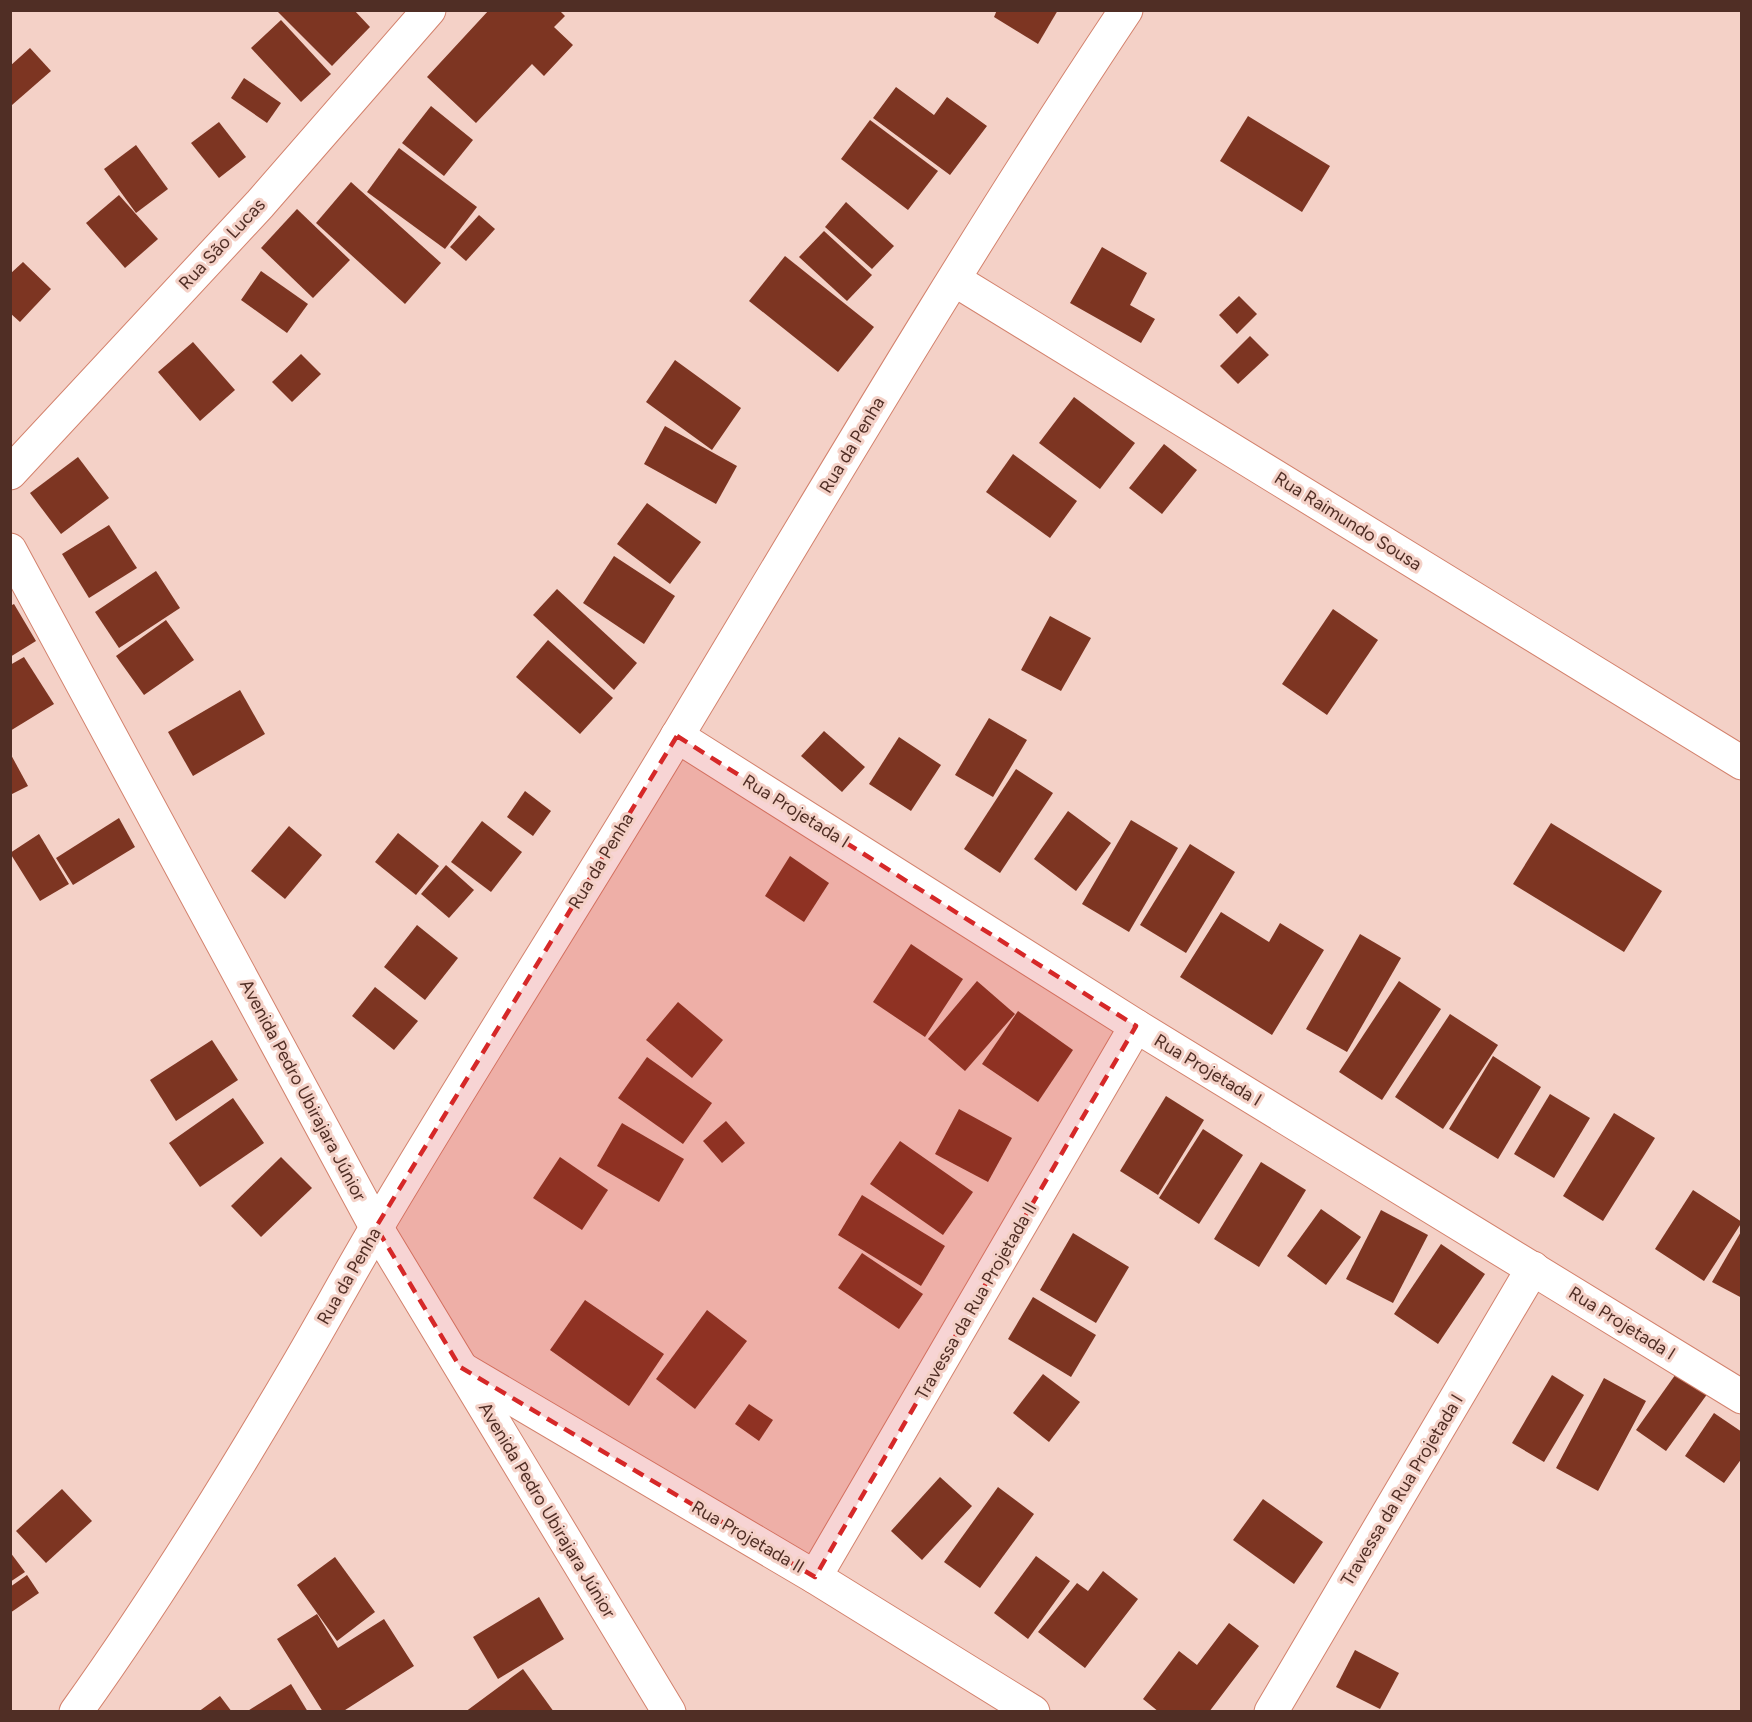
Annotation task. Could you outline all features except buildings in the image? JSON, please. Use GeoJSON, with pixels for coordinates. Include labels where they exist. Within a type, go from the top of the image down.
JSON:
{"type":"FeatureCollection","features":[{"type":"Feature","properties":{"kind":"street","name":"Rua São Lucas"},"geometry":{"type":"LineString","coordinates":[[10,473],[260,204],[429,10]]}},
{"type":"Feature","properties":{"kind":"street","name":"Rua da Penha"},"geometry":{"type":"LineString","coordinates":[[76,1712],[124,1645],[195,1535],[292,1374],[376,1227],[909,352],[1060,109],[1126,10]]}},
{"type":"Feature","properties":{"kind":"street","name":"Rua Raimundo Sousa"},"geometry":{"type":"LineString","coordinates":[[955,280],[1742,763]]}},
{"type":"Feature","properties":{"kind":"street","name":"Avenida Pedro Ubirajara Júnior"},"geometry":{"type":"LineString","coordinates":[[10,550],[376,1227],[669,1712]]}},
{"type":"Feature","properties":{"kind":"street","name":"Rua Projetada I"},"geometry":{"type":"LineString","coordinates":[[677,736],[1136,1026],[1742,1397]]}},
{"type":"Feature","properties":{"kind":"street","name":"Travessa da Rua Projetada II"},"geometry":{"type":"LineString","coordinates":[[815,1576],[1136,1026]]}},
{"type":"Feature","properties":{"kind":"street","name":"Travessa da Rua Projetada I"},"geometry":{"type":"LineString","coordinates":[[1271,1712],[1533,1268]]}},
{"type":"Feature","properties":{"kind":"street","name":"Rua Projetada II"},"geometry":{"type":"LineString","coordinates":[[460,1367],[815,1576],[1033,1712]]}},
{"type":"Feature","properties":{"kind":"highlighted area"},"geometry":{"type":"Polygon","coordinates":[[[677,736],[1136,1026],[815,1577],[460,1367],[376,1227],[677,736]]]}}]}
